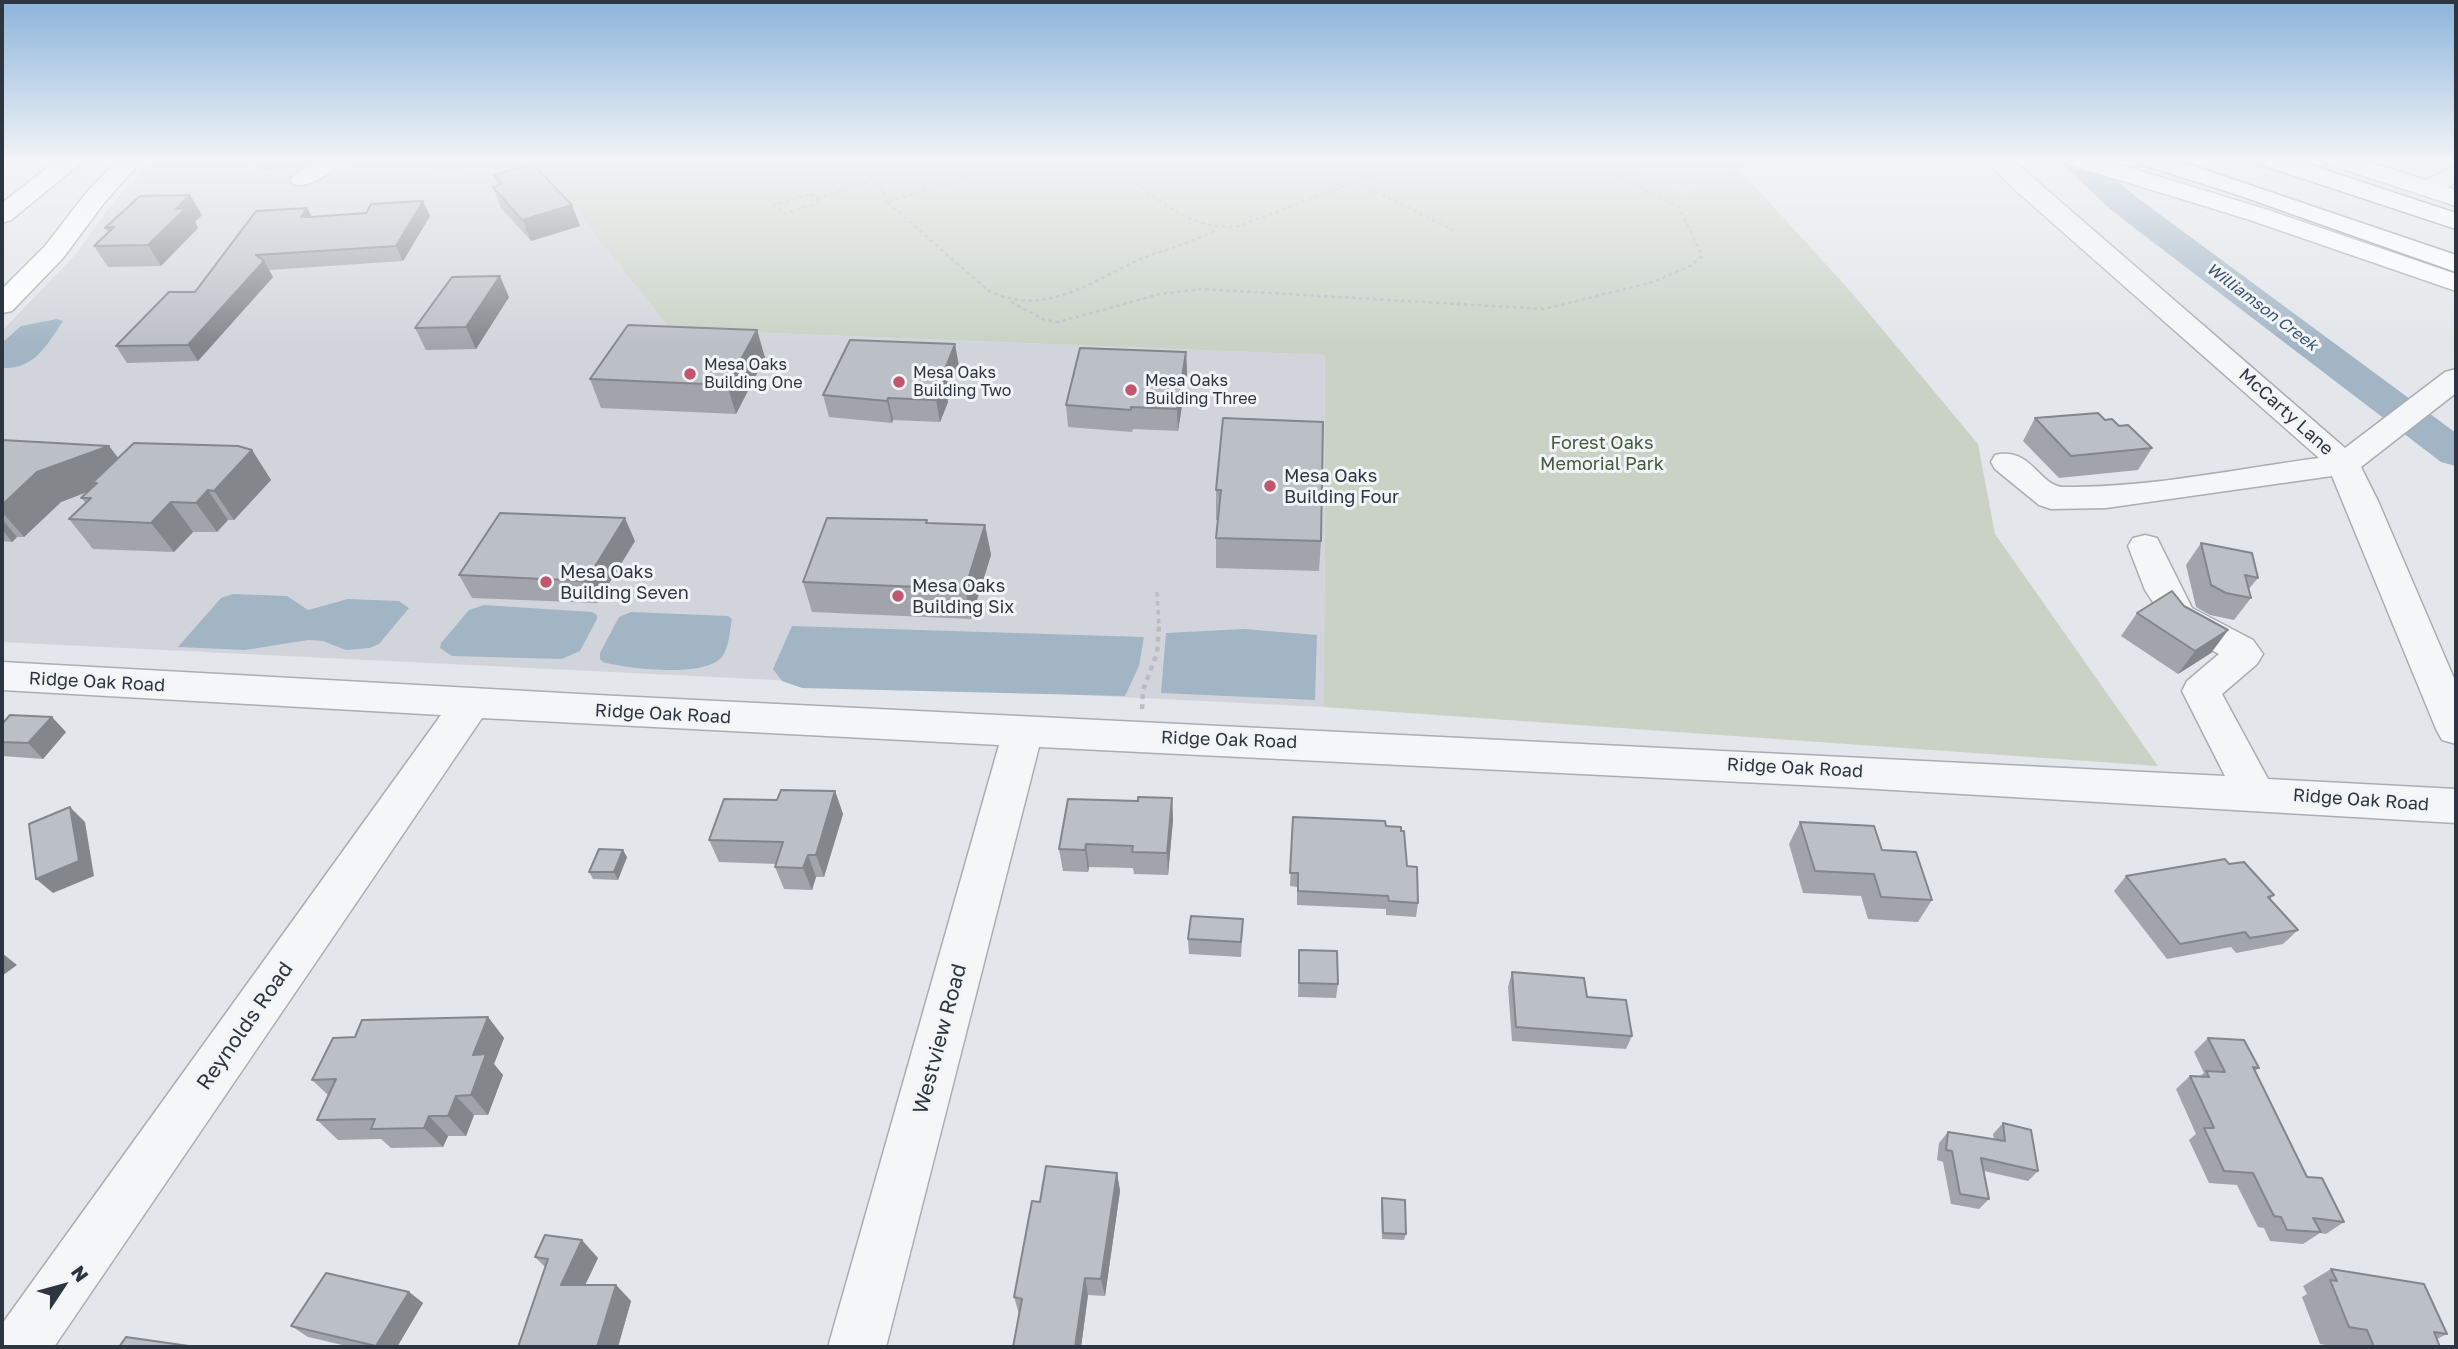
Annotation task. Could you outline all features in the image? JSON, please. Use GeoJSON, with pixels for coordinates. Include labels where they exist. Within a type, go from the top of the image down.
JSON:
{"type":"FeatureCollection","features":[{"type":"Feature","properties":{"kind":"main road"},"geometry":{"type":"LineString","coordinates":[[2,305],[54,252],[78,221]]}},
{"type":"Feature","properties":{"kind":"main road"},"geometry":{"type":"LineString","coordinates":[[2299,221],[2456,264]]}},
{"type":"Feature","properties":{"kind":"main road"},"geometry":{"type":"LineString","coordinates":[[2312,221],[2456,283]]}},
{"type":"Feature","properties":{"kind":"street","name":"McCarty Lane"},"geometry":{"type":"LineString","coordinates":[[2074,221],[2326,446],[2355,456],[2394,578],[2456,729]]}},
{"type":"Feature","properties":{"kind":"street"},"geometry":{"type":"LineString","coordinates":[[2007,462],[2051,498],[2106,497],[2355,456],[2452,384]]}},
{"type":"Feature","properties":{"kind":"street"},"geometry":{"type":"LineString","coordinates":[[2145,546],[2163,590],[2179,615],[2244,654],[2201,691],[2255,793]]}},
{"type":"Feature","properties":{"kind":"street","name":"Ridge Oak Road"},"geometry":{"type":"LineString","coordinates":[[2,676],[470,705],[1310,743],[2456,806]]}},
{"type":"Feature","properties":{"kind":"street","name":"Reynolds Road"},"geometry":{"type":"LineString","coordinates":[[20,1347],[470,705]]}},
{"type":"Feature","properties":{"kind":"street","name":"Westview Road"},"geometry":{"type":"LineString","coordinates":[[857,1347],[1023,732]]}},
{"type":"Feature","properties":{"kind":"path"},"geometry":{"type":"LineString","coordinates":[[909,221],[989,291],[1045,320],[1058,322],[1160,294],[1202,289],[1544,309],[1575,304],[1663,280],[1697,263],[1702,256],[1699,240],[1688,228],[1687,221]]}},
{"type":"Feature","properties":{"kind":"path"},"geometry":{"type":"LineString","coordinates":[[1190,221],[1216,230]]}},
{"type":"Feature","properties":{"kind":"path"},"geometry":{"type":"LineString","coordinates":[[1011,302],[1022,303],[1054,297],[1135,262],[1201,239],[1216,230],[1252,221]]}},
{"type":"Feature","properties":{"kind":"path"},"geometry":{"type":"LineString","coordinates":[[1435,221],[1457,232]]}},
{"type":"Feature","properties":{"kind":"path"},"geometry":{"type":"LineString","coordinates":[[1143,716],[1143,690],[1155,666],[1160,632],[1157,592]]}},
{"type":"Feature","properties":{"kind":"shaded area"},"geometry":{"type":"Polygon","coordinates":[[[100,221],[584,221],[670,329],[1325,355],[1324,707],[2,642],[2,331],[75,255],[100,221]]]}},
{"type":"Feature","properties":{"kind":"green space","name":"Forest Oaks Memorial Park"},"geometry":{"type":"Polygon","coordinates":[[[584,221],[1786,221],[1852,293],[1978,444],[1995,534],[2158,766],[1324,707],[1325,355],[670,329],[584,221]]]}},
{"type":"Feature","properties":{"kind":"water"},"geometry":{"type":"Polygon","coordinates":[[[57,319],[63,321],[38,354],[23,365],[2,368],[2,343],[21,326],[57,319]]]}},
{"type":"Feature","properties":{"kind":"water"},"geometry":{"type":"Polygon","coordinates":[[[233,594],[287,596],[308,610],[348,599],[399,601],[409,608],[379,644],[370,648],[346,650],[323,641],[308,640],[245,650],[178,647],[221,598],[233,594]]]}},
{"type":"Feature","properties":{"kind":"water"},"geometry":{"type":"Polygon","coordinates":[[[484,605],[592,612],[597,615],[597,619],[580,651],[562,659],[452,656],[440,648],[441,643],[469,610],[484,605]]]}},
{"type":"Feature","properties":{"kind":"water"},"geometry":{"type":"Polygon","coordinates":[[[631,612],[728,616],[732,619],[726,649],[722,657],[713,664],[683,670],[647,669],[603,662],[600,653],[619,617],[631,612]]]}},
{"type":"Feature","properties":{"kind":"water"},"geometry":{"type":"Polygon","coordinates":[[[792,626],[1144,637],[1139,666],[1125,696],[802,688],[782,681],[773,669],[792,626]]]}},
{"type":"Feature","properties":{"kind":"water"},"geometry":{"type":"Polygon","coordinates":[[[1244,629],[1317,635],[1315,700],[1161,693],[1166,633],[1244,629]]]}},
{"type":"Feature","properties":{"kind":"building"},"geometry":{"type":"Polygon","coordinates":[[[113,221],[173,221],[148,245],[94,246],[114,227],[105,228],[113,221]]]}},
{"type":"Feature","properties":{"kind":"building"},"geometry":{"type":"Polygon","coordinates":[[[249,221],[411,221],[396,246],[256,255],[264,261],[188,345],[116,346],[169,292],[195,292],[249,221]]]}},
{"type":"Feature","properties":{"kind":"building"},"geometry":{"type":"Polygon","coordinates":[[[500,276],[466,327],[415,328],[452,277],[500,276]]]}},
{"type":"Feature","properties":{"kind":"building"},"geometry":{"type":"Polygon","coordinates":[[[628,325],[757,330],[727,385],[590,379],[628,325]]]}},
{"type":"Feature","properties":{"kind":"building"},"geometry":{"type":"Polygon","coordinates":[[[850,340],[955,344],[936,400],[888,398],[887,401],[823,395],[850,340]]]}},
{"type":"Feature","properties":{"kind":"building"},"geometry":{"type":"Polygon","coordinates":[[[1080,348],[1186,352],[1177,409],[1131,407],[1131,410],[1066,405],[1080,348]]]}},
{"type":"Feature","properties":{"kind":"building"},"geometry":{"type":"Polygon","coordinates":[[[2098,413],[2105,420],[2112,419],[2119,426],[2128,425],[2152,448],[2071,456],[2035,418],[2098,413]]]}},
{"type":"Feature","properties":{"kind":"building","name":"Mesa Oaks Building Four"},"geometry":{"type":"Polygon","coordinates":[[[1223,418],[1323,422],[1321,541],[1216,538],[1221,490],[1216,490],[1223,418]]]}},
{"type":"Feature","properties":{"kind":"building"},"geometry":{"type":"Polygon","coordinates":[[[2,440],[109,446],[37,472],[2,505],[2,440]]]}},
{"type":"Feature","properties":{"kind":"building"},"geometry":{"type":"Polygon","coordinates":[[[134,443],[238,446],[252,450],[214,491],[208,490],[196,503],[171,502],[151,523],[69,519],[91,498],[81,498],[97,483],[92,483],[134,443]]]}},
{"type":"Feature","properties":{"kind":"building"},"geometry":{"type":"Polygon","coordinates":[[[500,513],[625,518],[586,581],[459,575],[500,513]]]}},
{"type":"Feature","properties":{"kind":"building"},"geometry":{"type":"Polygon","coordinates":[[[827,518],[927,520],[926,523],[985,525],[965,589],[803,582],[827,518]]]}},
{"type":"Feature","properties":{"kind":"building"},"geometry":{"type":"Polygon","coordinates":[[[2201,543],[2252,553],[2258,578],[2245,575],[2251,598],[2226,593],[2211,585],[2201,543]]]}},
{"type":"Feature","properties":{"kind":"building"},"geometry":{"type":"Polygon","coordinates":[[[2172,591],[2184,606],[2228,630],[2195,651],[2137,613],[2172,591]]]}},
{"type":"Feature","properties":{"kind":"building"},"geometry":{"type":"Polygon","coordinates":[[[10,715],[52,717],[28,743],[2,742],[2,724],[10,715]]]}},
{"type":"Feature","properties":{"kind":"building"},"geometry":{"type":"Polygon","coordinates":[[[781,790],[835,791],[816,855],[808,855],[803,868],[775,867],[783,842],[709,840],[724,799],[777,800],[781,790]]]}},
{"type":"Feature","properties":{"kind":"building"},"geometry":{"type":"Polygon","coordinates":[[[1138,797],[1172,798],[1167,853],[1132,852],[1133,846],[1086,844],[1085,850],[1059,849],[1068,799],[1138,801],[1138,797]]]}},
{"type":"Feature","properties":{"kind":"building"},"geometry":{"type":"Polygon","coordinates":[[[70,807],[79,861],[36,879],[29,824],[70,807]]]}},
{"type":"Feature","properties":{"kind":"building"},"geometry":{"type":"Polygon","coordinates":[[[1293,817],[1385,821],[1386,826],[1401,827],[1401,831],[1404,831],[1407,866],[1417,867],[1418,903],[1389,901],[1388,896],[1298,891],[1298,873],[1290,873],[1293,817]]]}},
{"type":"Feature","properties":{"kind":"building"},"geometry":{"type":"Polygon","coordinates":[[[1800,822],[1874,826],[1882,850],[1916,852],[1932,900],[1881,897],[1874,874],[1815,871],[1800,822]]]}},
{"type":"Feature","properties":{"kind":"building"},"geometry":{"type":"Polygon","coordinates":[[[599,849],[623,850],[614,872],[589,872],[599,849]]]}},
{"type":"Feature","properties":{"kind":"building"},"geometry":{"type":"Polygon","coordinates":[[[2225,859],[2229,864],[2244,862],[2274,895],[2268,897],[2298,930],[2250,938],[2245,932],[2180,944],[2126,876],[2225,859]]]}},
{"type":"Feature","properties":{"kind":"building"},"geometry":{"type":"Polygon","coordinates":[[[1191,916],[1243,919],[1241,942],[1188,939],[1191,916]]]}},
{"type":"Feature","properties":{"kind":"building"},"geometry":{"type":"Polygon","coordinates":[[[1299,950],[1337,951],[1338,984],[1299,983],[1299,950]]]}},
{"type":"Feature","properties":{"kind":"building"},"geometry":{"type":"Polygon","coordinates":[[[1512,972],[1584,978],[1587,997],[1626,1000],[1632,1036],[1516,1027],[1512,972]]]}},
{"type":"Feature","properties":{"kind":"building"},"geometry":{"type":"Polygon","coordinates":[[[488,1017],[473,1055],[486,1054],[471,1095],[456,1096],[448,1116],[429,1116],[424,1128],[371,1129],[375,1119],[317,1120],[336,1079],[312,1080],[333,1038],[355,1037],[362,1020],[488,1017]]]}},
{"type":"Feature","properties":{"kind":"building"},"geometry":{"type":"Polygon","coordinates":[[[2208,1038],[2244,1040],[2259,1068],[2253,1067],[2307,1177],[2322,1178],[2344,1222],[2313,1218],[2321,1232],[2287,1230],[2281,1217],[2274,1216],[2253,1173],[2224,1171],[2204,1128],[2214,1128],[2190,1076],[2209,1077],[2206,1071],[2225,1072],[2208,1038]]]}},
{"type":"Feature","properties":{"kind":"building"},"geometry":{"type":"Polygon","coordinates":[[[2003,1123],[2031,1130],[2038,1171],[1981,1158],[1989,1199],[1960,1194],[1952,1151],[1946,1150],[1948,1132],[2005,1141],[2003,1123]]]}},
{"type":"Feature","properties":{"kind":"building"},"geometry":{"type":"Polygon","coordinates":[[[1046,1166],[1117,1173],[1101,1279],[1085,1278],[1075,1347],[1013,1347],[1022,1299],[1014,1297],[1032,1201],[1040,1202],[1046,1166]]]}},
{"type":"Feature","properties":{"kind":"building"},"geometry":{"type":"Polygon","coordinates":[[[1382,1198],[1405,1200],[1406,1234],[1383,1233],[1382,1198]]]}},
{"type":"Feature","properties":{"kind":"building"},"geometry":{"type":"Polygon","coordinates":[[[545,1235],[582,1240],[561,1285],[616,1285],[597,1347],[518,1347],[548,1259],[535,1257],[545,1235]]]}},
{"type":"Feature","properties":{"kind":"building"},"geometry":{"type":"Polygon","coordinates":[[[2331,1269],[2424,1284],[2447,1334],[2434,1332],[2440,1347],[2374,1347],[2367,1330],[2349,1327],[2330,1280],[2337,1281],[2331,1269]]]}},
{"type":"Feature","properties":{"kind":"building"},"geometry":{"type":"Polygon","coordinates":[[[326,1273],[409,1292],[376,1346],[291,1326],[326,1273]]]}},
{"type":"Feature","properties":{"kind":"building"},"geometry":{"type":"Polygon","coordinates":[[[126,1337],[196,1347],[119,1347],[126,1337]]]}},
{"type":"Feature","properties":{"kind":"waterway","name":"Williamson Creek"},"geometry":{"type":"LineString","coordinates":[[2147,221],[2456,453]]}},
{"type":"Feature","properties":{"kind":"place","name":"Mesa Oaks Building One"},"geometry":{"type":"Point","coordinates":[690,374]}},
{"type":"Feature","properties":{"kind":"place","name":"Mesa Oaks Building Two"},"geometry":{"type":"Point","coordinates":[899,382]}},
{"type":"Feature","properties":{"kind":"place","name":"Mesa Oaks Building Three"},"geometry":{"type":"Point","coordinates":[1131,390]}},
{"type":"Feature","properties":{"kind":"place","name":"Mesa Oaks Building Four"},"geometry":{"type":"Point","coordinates":[1270,486]}},
{"type":"Feature","properties":{"kind":"place","name":"Mesa Oaks Building Seven"},"geometry":{"type":"Point","coordinates":[546,582]}},
{"type":"Feature","properties":{"kind":"place","name":"Mesa Oaks Building Six"},"geometry":{"type":"Point","coordinates":[898,596]}}]}
